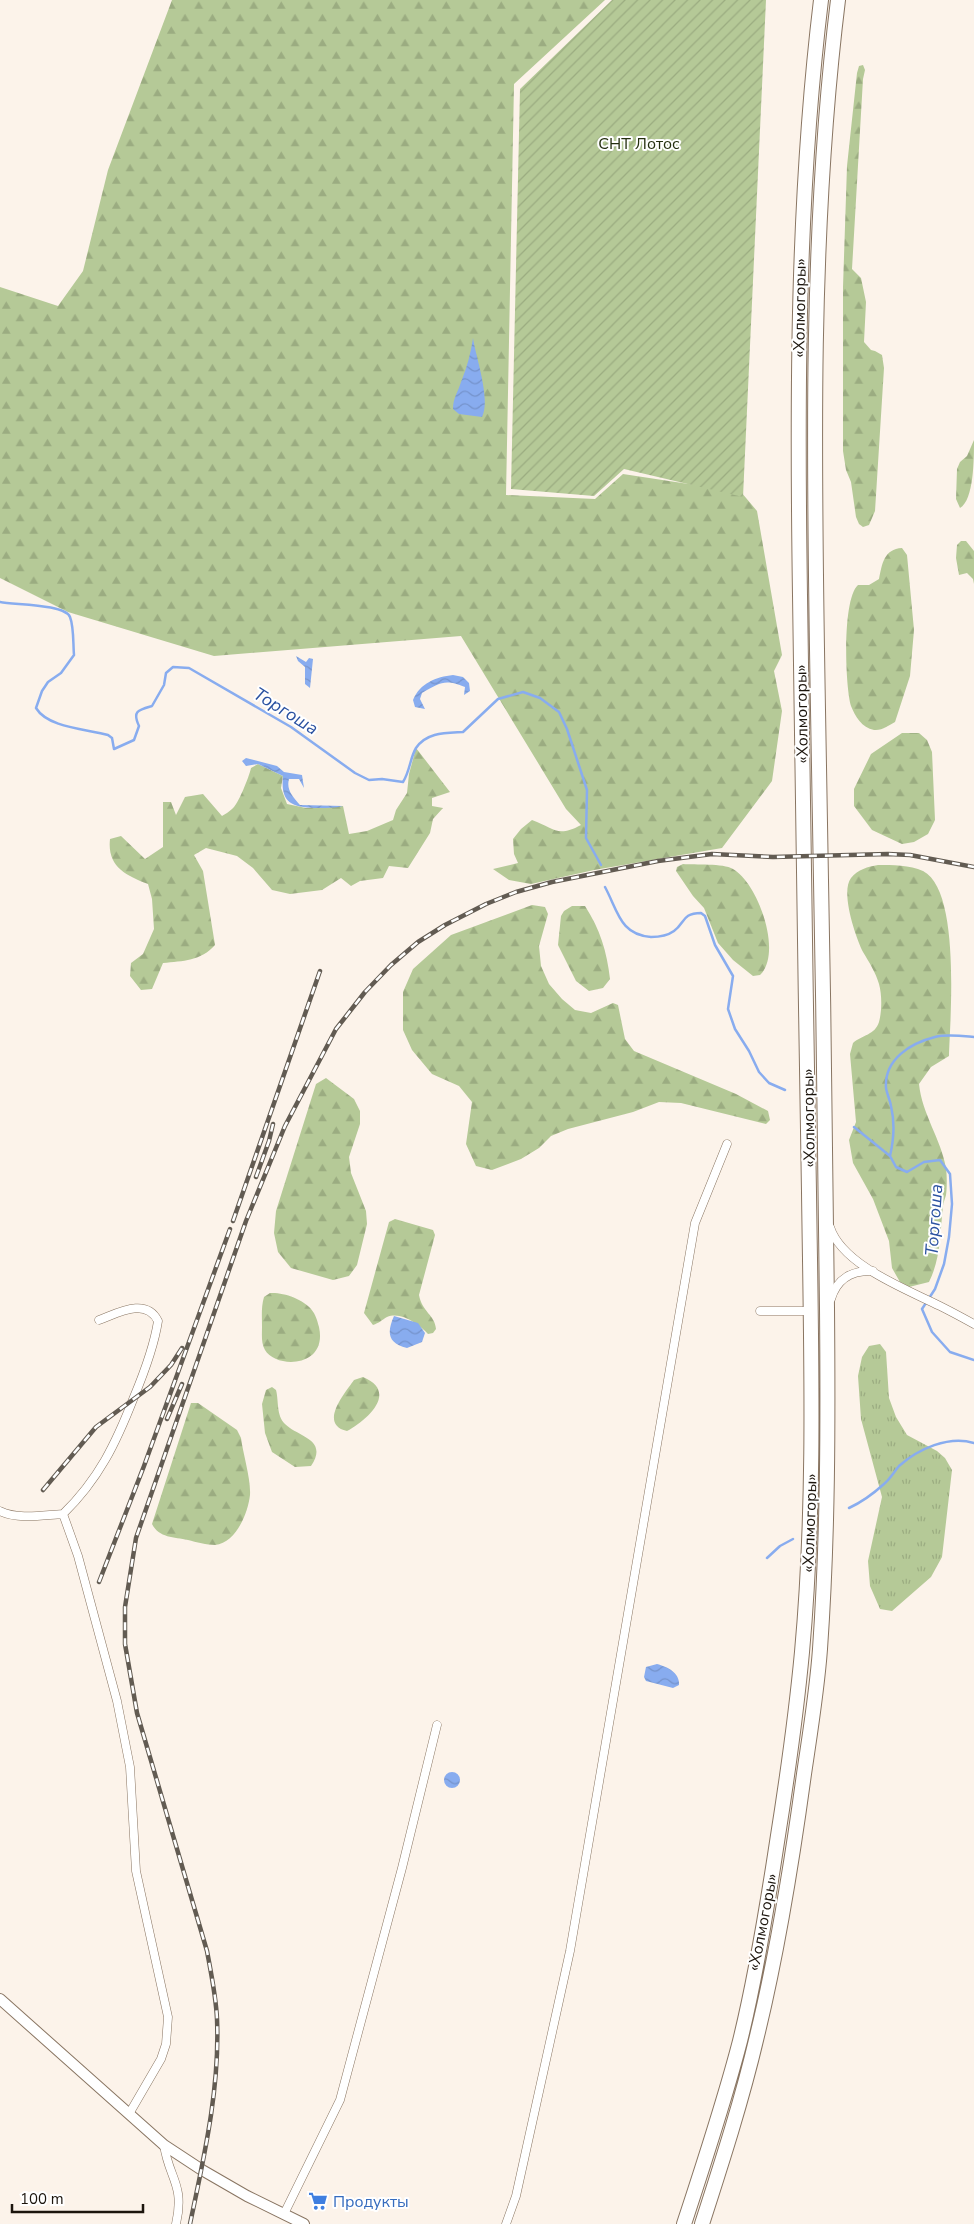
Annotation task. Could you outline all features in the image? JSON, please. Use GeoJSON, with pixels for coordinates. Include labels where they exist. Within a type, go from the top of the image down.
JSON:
{"type":"FeatureCollection","features":[{"type":"Feature","properties":{"kind":"highway","name":"«Холмогоры»"},"geometry":{"type":"LineString","coordinates":[[684,2224],[720,2111],[741,2036],[772,1874],[794,1732],[802,1650],[810,1523],[811,1341],[798,433],[801,254],[808,128],[821,0]]}},
{"type":"Feature","properties":{"kind":"highway","name":"«Холмогоры»"},"geometry":{"type":"LineString","coordinates":[[702,2224],[736,2116],[757,2037],[774,1958],[802,1795],[820,1652],[828,1449],[828,1308],[814,442],[818,254],[824,129],[838,0]]}},
{"type":"Feature","properties":{"kind":"street"},"geometry":{"type":"LineString","coordinates":[[506,2224],[516,2196],[570,1951],[695,1223],[727,1144]]}},
{"type":"Feature","properties":{"kind":"street"},"geometry":{"type":"LineString","coordinates":[[826,1216],[832,1235],[838,1243],[873,1272],[974,1324]]}},
{"type":"Feature","properties":{"kind":"street"},"geometry":{"type":"LineString","coordinates":[[828,1308],[832,1292],[850,1274],[859,1271],[873,1272]]}},
{"type":"Feature","properties":{"kind":"street"},"geometry":{"type":"LineString","coordinates":[[0,1511],[19,1516],[63,1514],[90,1485],[117,1441],[144,1374],[158,1321],[153,1312],[146,1308],[132,1308],[99,1320]]}},
{"type":"Feature","properties":{"kind":"street"},"geometry":{"type":"LineString","coordinates":[[760,1311],[810,1311]]}},
{"type":"Feature","properties":{"kind":"street"},"geometry":{"type":"LineString","coordinates":[[63,1514],[78,1556],[117,1701],[130,1767],[136,1871],[168,2016],[166,2044],[160,2059],[129,2114]]}},
{"type":"Feature","properties":{"kind":"street"},"geometry":{"type":"LineString","coordinates":[[284,2214],[340,2100],[402,1868],[437,1725]]}},
{"type":"Feature","properties":{"kind":"street"},"geometry":{"type":"LineString","coordinates":[[0,1999],[164,2145],[202,2170],[304,2224]]}},
{"type":"Feature","properties":{"kind":"street"},"geometry":{"type":"LineString","coordinates":[[164,2145],[180,2200],[176,2224]]}},
{"type":"Feature","properties":{"kind":"green space"},"geometry":{"type":"Polygon","coordinates":[[[172,0],[605,0],[514,84],[506,495],[595,499],[623,474],[741,492],[757,511],[782,655],[774,671],[782,711],[772,781],[722,848],[594,870],[531,884],[509,880],[493,869],[518,863],[514,854],[513,839],[532,820],[551,829],[561,831],[573,829],[581,825],[566,809],[461,636],[214,656],[68,612],[0,578],[0,287],[58,306],[83,271],[108,170],[172,0]]]}},
{"type":"Feature","properties":{"kind":"green space","name":"СНТ Лотос"},"geometry":{"type":"Polygon","coordinates":[[[612,0],[766,0],[743,497],[624,469],[594,496],[511,489],[520,89],[612,0]]]}},
{"type":"Feature","properties":{"kind":"green space"},"geometry":{"type":"Polygon","coordinates":[[[863,65],[865,70],[852,269],[861,278],[866,302],[864,342],[871,350],[882,355],[884,368],[875,511],[869,525],[863,527],[859,524],[856,517],[851,482],[846,470],[843,451],[843,287],[847,166],[857,73],[859,66],[863,65]]]}},
{"type":"Feature","properties":{"kind":"green space"},"geometry":{"type":"Polygon","coordinates":[[[974,440],[971,488],[965,504],[960,508],[956,499],[957,469],[960,462],[967,456],[974,440]]]}},
{"type":"Feature","properties":{"kind":"green space"},"geometry":{"type":"Polygon","coordinates":[[[961,541],[966,541],[974,551],[974,584],[973,579],[967,573],[959,575],[956,558],[957,545],[961,541]]]}},
{"type":"Feature","properties":{"kind":"green space"},"geometry":{"type":"Polygon","coordinates":[[[902,548],[907,555],[914,630],[910,676],[895,722],[883,729],[874,730],[863,724],[851,706],[846,663],[849,607],[853,593],[858,585],[869,585],[879,579],[885,558],[891,551],[902,548]]]}},
{"type":"Feature","properties":{"kind":"green space"},"geometry":{"type":"Polygon","coordinates":[[[902,733],[919,733],[927,740],[932,752],[935,820],[928,834],[914,842],[902,844],[872,830],[854,806],[854,789],[871,754],[902,733]]]}},
{"type":"Feature","properties":{"kind":"green space"},"geometry":{"type":"Polygon","coordinates":[[[416,748],[450,792],[432,798],[432,806],[443,808],[433,819],[430,833],[408,868],[389,866],[383,878],[360,881],[351,886],[341,878],[322,890],[290,894],[272,890],[253,868],[237,856],[206,848],[194,855],[203,871],[215,945],[198,957],[185,961],[163,963],[152,989],[141,990],[130,976],[131,963],[143,954],[154,929],[152,899],[148,884],[125,873],[115,863],[111,856],[110,839],[121,836],[145,859],[163,847],[163,802],[171,802],[176,815],[185,797],[203,794],[222,816],[230,811],[237,802],[251,768],[258,764],[283,776],[281,788],[287,804],[306,808],[343,806],[349,834],[367,831],[393,820],[396,810],[407,793],[409,774],[416,748]]]}},
{"type":"Feature","properties":{"kind":"green space"},"geometry":{"type":"Polygon","coordinates":[[[683,864],[728,867],[742,877],[751,888],[759,903],[768,935],[769,951],[766,965],[760,975],[753,976],[733,960],[718,943],[704,908],[693,896],[676,871],[677,867],[683,864]]]}},
{"type":"Feature","properties":{"kind":"green space"},"geometry":{"type":"Polygon","coordinates":[[[878,865],[918,869],[923,871],[935,883],[943,903],[951,957],[949,1056],[931,1067],[919,1084],[924,1106],[944,1157],[947,1175],[946,1195],[943,1205],[938,1254],[933,1273],[929,1282],[909,1287],[900,1282],[892,1268],[889,1241],[873,1199],[853,1163],[849,1140],[856,1122],[850,1054],[853,1043],[875,1030],[880,1018],[881,1003],[878,980],[863,952],[853,926],[847,894],[851,878],[857,872],[878,865]]]}},
{"type":"Feature","properties":{"kind":"green space"},"geometry":{"type":"Polygon","coordinates":[[[532,905],[545,907],[548,914],[539,946],[541,966],[549,984],[562,999],[575,1010],[591,1013],[613,1003],[618,1005],[625,1039],[634,1051],[736,1094],[768,1111],[770,1120],[766,1124],[681,1103],[659,1102],[633,1112],[568,1129],[551,1136],[539,1148],[521,1159],[492,1170],[476,1166],[466,1144],[472,1102],[459,1086],[432,1074],[412,1050],[403,1030],[403,992],[413,969],[451,935],[532,905]]]}},
{"type":"Feature","properties":{"kind":"green space"},"geometry":{"type":"Polygon","coordinates":[[[572,906],[585,906],[599,932],[605,950],[610,979],[603,988],[589,991],[576,981],[558,945],[561,916],[564,911],[572,906]]]}},
{"type":"Feature","properties":{"kind":"green space"},"geometry":{"type":"Polygon","coordinates":[[[326,1078],[354,1099],[360,1111],[360,1124],[349,1157],[351,1173],[366,1211],[367,1224],[357,1265],[349,1276],[333,1280],[291,1268],[278,1252],[274,1233],[276,1211],[316,1084],[326,1078]]]}},
{"type":"Feature","properties":{"kind":"green space"},"geometry":{"type":"Polygon","coordinates":[[[395,1219],[433,1230],[435,1235],[419,1295],[423,1306],[435,1324],[436,1329],[433,1333],[428,1334],[415,1323],[398,1316],[387,1317],[373,1325],[364,1313],[389,1222],[395,1219]]]}},
{"type":"Feature","properties":{"kind":"green space"},"geometry":{"type":"Polygon","coordinates":[[[270,1293],[298,1299],[314,1313],[319,1327],[320,1341],[316,1351],[309,1357],[300,1361],[289,1362],[271,1356],[265,1350],[262,1339],[262,1308],[264,1297],[270,1293]]]}},
{"type":"Feature","properties":{"kind":"green space"},"geometry":{"type":"Polygon","coordinates":[[[880,1344],[886,1352],[889,1398],[896,1417],[907,1435],[937,1451],[945,1458],[952,1470],[942,1557],[931,1577],[892,1611],[880,1609],[870,1586],[868,1561],[882,1497],[861,1419],[858,1376],[862,1357],[869,1346],[880,1344]]]}},
{"type":"Feature","properties":{"kind":"green space"},"geometry":{"type":"Polygon","coordinates":[[[363,1377],[373,1383],[378,1390],[379,1398],[370,1413],[347,1431],[339,1427],[335,1422],[336,1408],[354,1380],[363,1377]]]}},
{"type":"Feature","properties":{"kind":"green space"},"geometry":{"type":"Polygon","coordinates":[[[272,1387],[276,1390],[282,1420],[314,1444],[316,1457],[311,1466],[295,1467],[272,1452],[265,1433],[262,1404],[266,1390],[272,1387]]]}},
{"type":"Feature","properties":{"kind":"green space"},"geometry":{"type":"Polygon","coordinates":[[[191,1403],[198,1403],[237,1430],[241,1438],[248,1474],[250,1495],[244,1518],[229,1539],[215,1545],[167,1536],[155,1529],[152,1524],[191,1403]]]}},
{"type":"Feature","properties":{"kind":"water"},"geometry":{"type":"Polygon","coordinates":[[[473,338],[484,389],[485,400],[482,417],[459,414],[453,409],[473,338]]]}},
{"type":"Feature","properties":{"kind":"water"},"geometry":{"type":"Polygon","coordinates":[[[296,656],[306,662],[309,658],[313,659],[310,688],[305,684],[305,667],[298,661],[296,656]]]}},
{"type":"Feature","properties":{"kind":"water"},"geometry":{"type":"Polygon","coordinates":[[[453,675],[463,677],[469,683],[470,691],[464,695],[465,687],[448,682],[439,684],[422,693],[420,699],[425,709],[415,707],[413,700],[424,685],[435,679],[453,675]]]}},
{"type":"Feature","properties":{"kind":"water"},"geometry":{"type":"Polygon","coordinates":[[[246,758],[277,766],[284,772],[302,775],[304,788],[299,779],[289,779],[288,783],[291,793],[300,805],[343,806],[319,808],[295,805],[286,798],[283,776],[258,764],[246,766],[242,761],[246,758]]]}},
{"type":"Feature","properties":{"kind":"water"},"geometry":{"type":"Polygon","coordinates":[[[394,1316],[418,1323],[425,1333],[422,1342],[407,1348],[400,1346],[392,1340],[390,1327],[394,1316]]]}},
{"type":"Feature","properties":{"kind":"water"},"geometry":{"type":"Polygon","coordinates":[[[657,1664],[675,1674],[678,1677],[679,1685],[673,1688],[646,1681],[644,1677],[646,1667],[657,1664]]]}},
{"type":"Feature","properties":{"kind":"water"},"geometry":{"type":"Polygon","coordinates":[[[449,1772],[455,1772],[460,1777],[458,1786],[449,1788],[444,1783],[444,1777],[449,1772]]]}},
{"type":"Feature","properties":{"kind":"waterway","name":"Торгоша"},"geometry":{"type":"LineString","coordinates":[[0,602],[50,607],[66,613],[70,617],[73,631],[74,655],[61,673],[48,682],[42,691],[36,708],[49,720],[59,724],[108,735],[112,738],[114,749],[134,740],[139,726],[136,714],[140,710],[152,706],[164,685],[166,673],[173,667],[189,668],[291,727],[355,773],[369,780],[382,779],[403,782],[414,752],[420,743],[437,734],[463,732],[498,699],[523,692],[540,698],[559,712],[567,729],[587,790],[586,838],[601,865]]}},
{"type":"Feature","properties":{"kind":"waterway","name":"Торгоша"},"geometry":{"type":"LineString","coordinates":[[605,887],[626,927],[641,935],[651,937],[666,935],[678,928],[684,919],[690,915],[701,913],[705,916],[715,945],[733,976],[728,1009],[735,1029],[749,1051],[759,1072],[769,1083],[785,1090]]}},
{"type":"Feature","properties":{"kind":"waterway"},"geometry":{"type":"LineString","coordinates":[[890,1156],[893,1125],[891,1106],[886,1088],[889,1069],[894,1061],[908,1048],[935,1037],[949,1035],[974,1037]]}},
{"type":"Feature","properties":{"kind":"waterway","name":"Торгоша"},"geometry":{"type":"LineString","coordinates":[[854,1127],[890,1156],[896,1167],[907,1172],[924,1162],[940,1160],[950,1174],[952,1204],[944,1264],[935,1289],[922,1309],[932,1332],[950,1352],[974,1360]]}},
{"type":"Feature","properties":{"kind":"waterway"},"geometry":{"type":"LineString","coordinates":[[849,1508],[872,1494],[886,1482],[899,1466],[924,1449],[944,1442],[964,1441],[974,1443]]}},
{"type":"Feature","properties":{"kind":"waterway"},"geometry":{"type":"LineString","coordinates":[[767,1558],[780,1546],[793,1539]]}},
{"type":"Feature","properties":{"kind":"railway"},"geometry":{"type":"LineString","coordinates":[[190,2224],[210,2122],[213,2097],[217,2045],[216,2002],[207,1951],[137,1713],[125,1644],[125,1607],[136,1538],[246,1221],[285,1126],[336,1029],[365,992],[391,965],[418,942],[445,925],[486,904],[516,892],[552,882],[658,861],[712,854],[773,857],[910,855],[974,867]]}},
{"type":"Feature","properties":{"kind":"railway"},"geometry":{"type":"LineString","coordinates":[[233,1221],[320,971]]}},
{"type":"Feature","properties":{"kind":"railway"},"geometry":{"type":"LineString","coordinates":[[256,1177],[273,1124]]}},
{"type":"Feature","properties":{"kind":"railway"},"geometry":{"type":"LineString","coordinates":[[99,1582],[144,1466],[230,1229]]}},
{"type":"Feature","properties":{"kind":"railway"},"geometry":{"type":"LineString","coordinates":[[43,1490],[96,1427],[150,1387],[171,1365],[182,1348]]}},
{"type":"Feature","properties":{"kind":"railway"},"geometry":{"type":"LineString","coordinates":[[167,1419],[182,1384]]}},
{"type":"Feature","properties":{"kind":"place","name":"Продукты"},"geometry":{"type":"Point","coordinates":[318,2201]}}]}
